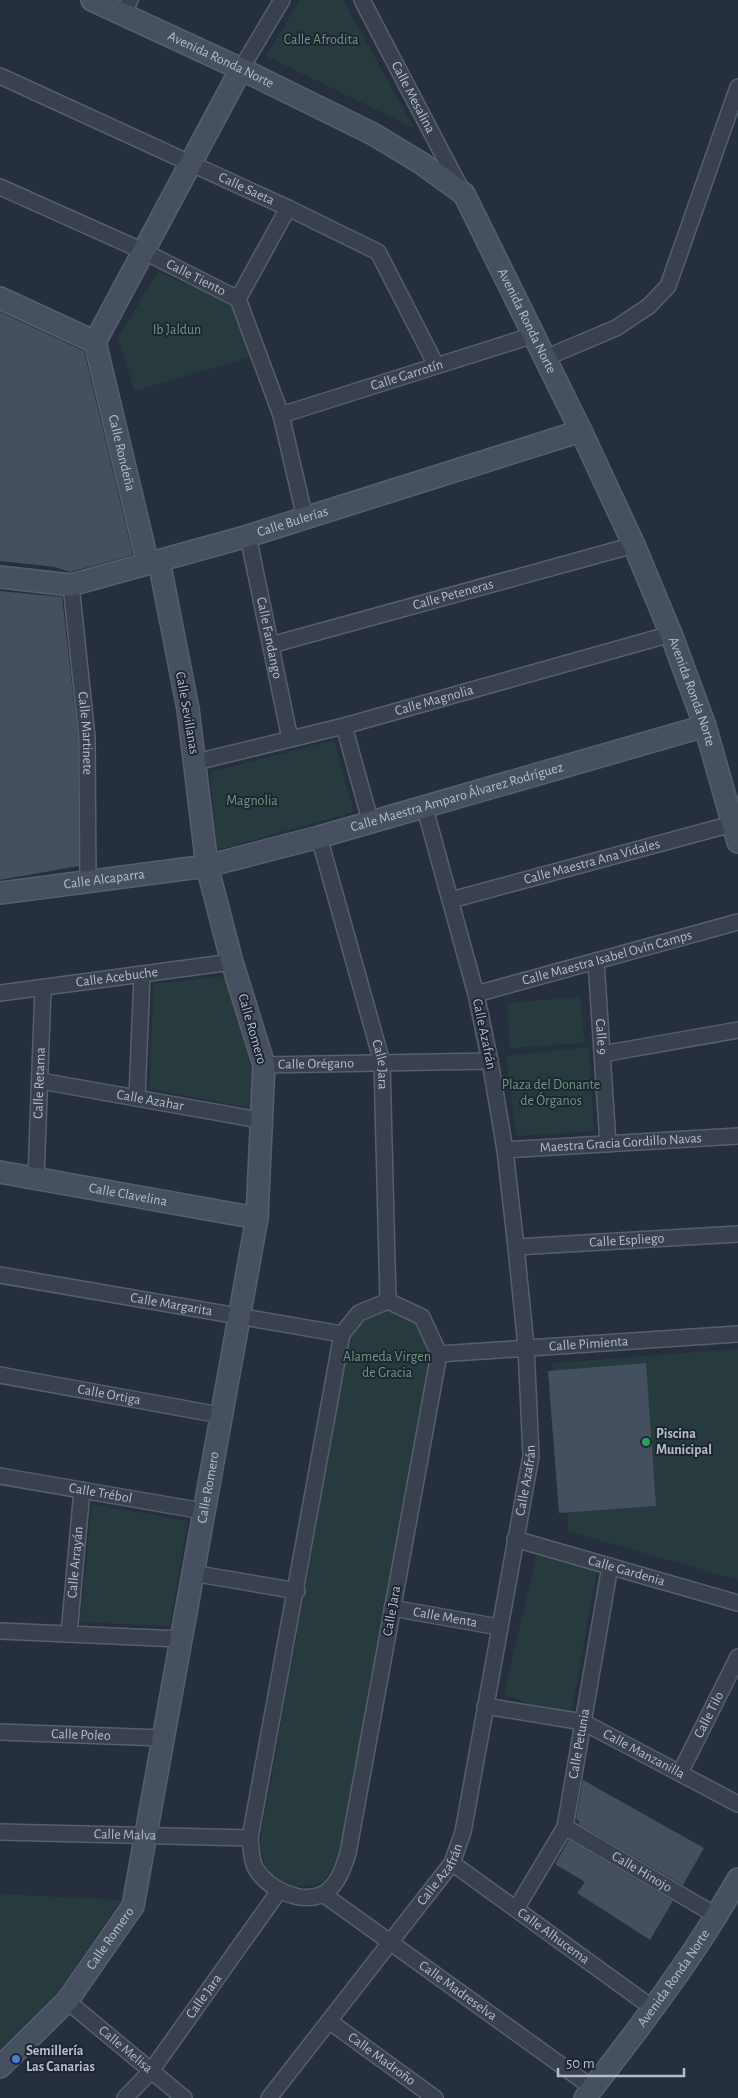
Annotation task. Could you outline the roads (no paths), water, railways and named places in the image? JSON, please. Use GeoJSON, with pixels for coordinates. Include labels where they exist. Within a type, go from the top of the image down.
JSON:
{"type":"FeatureCollection","features":[{"type":"Feature","properties":{"kind":"street","name":"Avenida Ronda Norte"},"geometry":{"type":"LineString","coordinates":[[92,0],[127,7],[242,69],[373,134],[422,163],[464,194],[582,431],[634,545],[671,634],[705,726],[735,833]]}},
{"type":"Feature","properties":{"kind":"street"},"geometry":{"type":"LineString","coordinates":[[0,298],[95,342],[242,69],[282,0]]}},
{"type":"Feature","properties":{"kind":"street","name":"Calle Mesalina"},"geometry":{"type":"LineString","coordinates":[[362,0],[464,194]]}},
{"type":"Feature","properties":{"kind":"street","name":"Calle Saeta"},"geometry":{"type":"LineString","coordinates":[[0,76],[288,208],[378,252],[436,365]]}},
{"type":"Feature","properties":{"kind":"street"},"geometry":{"type":"LineString","coordinates":[[545,358],[616,328],[649,306],[668,286],[738,87]]}},
{"type":"Feature","properties":{"kind":"street","name":"Calle Tiento"},"geometry":{"type":"LineString","coordinates":[[0,187],[143,251],[238,299],[281,414],[305,518]]}},
{"type":"Feature","properties":{"kind":"street"},"geometry":{"type":"LineString","coordinates":[[238,299],[288,208]]}},
{"type":"Feature","properties":{"kind":"street","name":"Calle Garrotín"},"geometry":{"type":"LineString","coordinates":[[281,414],[534,335]]}},
{"type":"Feature","properties":{"kind":"street","name":"Calle Rondeña"},"geometry":{"type":"LineString","coordinates":[[95,342],[154,562]]}},
{"type":"Feature","properties":{"kind":"street","name":"Calle Bulerías"},"geometry":{"type":"LineString","coordinates":[[0,577],[71,586],[248,536],[582,431]]}},
{"type":"Feature","properties":{"kind":"street","name":"Calle Fandango"},"geometry":{"type":"LineString","coordinates":[[248,536],[290,739]]}},
{"type":"Feature","properties":{"kind":"street","name":"Calle Peteneras"},"geometry":{"type":"LineString","coordinates":[[271,645],[634,545]]}},
{"type":"Feature","properties":{"kind":"street","name":"Calle Sevillanas"},"geometry":{"type":"LineString","coordinates":[[154,562],[196,762],[207,866]]}},
{"type":"Feature","properties":{"kind":"street","name":"Calle Martinete"},"geometry":{"type":"LineString","coordinates":[[71,586],[87,737],[88,882]]}},
{"type":"Feature","properties":{"kind":"street","name":"Calle Magnolia"},"geometry":{"type":"LineString","coordinates":[[196,762],[344,726],[671,634]]}},
{"type":"Feature","properties":{"kind":"street"},"geometry":{"type":"LineString","coordinates":[[344,726],[370,820]]}},
{"type":"Feature","properties":{"kind":"street","name":"Calle Maestra Amparo Álvarez Rodríguez"},"geometry":{"type":"LineString","coordinates":[[207,866],[318,837],[370,820],[705,726]]}},
{"type":"Feature","properties":{"kind":"street","name":"Calle Azafrán"},"geometry":{"type":"LineString","coordinates":[[269,2098],[452,1863],[463,1832],[531,1456],[526,1346],[505,1150],[490,1061],[476,994],[424,805]]}},
{"type":"Feature","properties":{"kind":"street","name":"Calle Maestra Ana Vidales"},"geometry":{"type":"LineString","coordinates":[[451,900],[735,833]]}},
{"type":"Feature","properties":{"kind":"street","name":"Calle Jara"},"geometry":{"type":"LineString","coordinates":[[318,837],[382,1062],[388,1301]]}},
{"type":"Feature","properties":{"kind":"street","name":"Calle Alcaparra"},"geometry":{"type":"LineString","coordinates":[[0,893],[207,866]]}},
{"type":"Feature","properties":{"kind":"street","name":"Calle Romero"},"geometry":{"type":"LineString","coordinates":[[0,2067],[67,2001],[133,1906],[237,1318],[257,1218],[264,1065],[232,962],[207,866]]}},
{"type":"Feature","properties":{"kind":"street","name":"Calle Maestra Isabel Ovín Camps"},"geometry":{"type":"LineString","coordinates":[[476,994],[738,922]]}},
{"type":"Feature","properties":{"kind":"street","name":"Calle 9"},"geometry":{"type":"LineString","coordinates":[[596,961],[608,1144]]}},
{"type":"Feature","properties":{"kind":"street","name":"Calle Acebuche"},"geometry":{"type":"LineString","coordinates":[[0,993],[232,962]]}},
{"type":"Feature","properties":{"kind":"street"},"geometry":{"type":"LineString","coordinates":[[137,1098],[142,975]]}},
{"type":"Feature","properties":{"kind":"street","name":"Calle Retama"},"geometry":{"type":"LineString","coordinates":[[36,1178],[43,988]]}},
{"type":"Feature","properties":{"kind":"street"},"geometry":{"type":"LineString","coordinates":[[602,1054],[738,1030]]}},
{"type":"Feature","properties":{"kind":"street","name":"Calle Orégano"},"geometry":{"type":"LineString","coordinates":[[264,1065],[490,1061]]}},
{"type":"Feature","properties":{"kind":"street","name":"Calle Azahar"},"geometry":{"type":"LineString","coordinates":[[41,1081],[260,1120]]}},
{"type":"Feature","properties":{"kind":"street","name":"Maestra Gracia Gordillo Navas"},"geometry":{"type":"LineString","coordinates":[[505,1150],[738,1136]]}},
{"type":"Feature","properties":{"kind":"street","name":"Calle Clavelina"},"geometry":{"type":"LineString","coordinates":[[0,1172],[257,1218]]}},
{"type":"Feature","properties":{"kind":"street","name":"Calle Espliego"},"geometry":{"type":"LineString","coordinates":[[516,1247],[738,1234]]}},
{"type":"Feature","properties":{"kind":"street","name":"Calle Margarita"},"geometry":{"type":"LineString","coordinates":[[0,1275],[237,1318],[342,1334]]}},
{"type":"Feature","properties":{"kind":"street"},"geometry":{"type":"LineString","coordinates":[[323,1894],[301,1898],[280,1891],[255,1868],[250,1838],[342,1334],[359,1313],[388,1301],[422,1317],[439,1354]]}},
{"type":"Feature","properties":{"kind":"street","name":"Calle Pimienta"},"geometry":{"type":"LineString","coordinates":[[439,1354],[526,1346],[738,1334]]}},
{"type":"Feature","properties":{"kind":"street","name":"Calle Jara"},"geometry":{"type":"LineString","coordinates":[[323,1894],[341,1875],[348,1853],[439,1354]]}},
{"type":"Feature","properties":{"kind":"street","name":"Calle Ortiga"},"geometry":{"type":"LineString","coordinates":[[0,1375],[220,1415]]}},
{"type":"Feature","properties":{"kind":"street","name":"Calle Trébol"},"geometry":{"type":"LineString","coordinates":[[0,1476],[203,1511]]}},
{"type":"Feature","properties":{"kind":"street","name":"Calle Arrayán"},"geometry":{"type":"LineString","coordinates":[[68,1634],[82,1490]]}},
{"type":"Feature","properties":{"kind":"street","name":"Calle Gardenia"},"geometry":{"type":"LineString","coordinates":[[515,1539],[738,1603]]}},
{"type":"Feature","properties":{"kind":"street","name":"Calle Petunia"},"geometry":{"type":"LineString","coordinates":[[516,1909],[565,1827],[610,1566]]}},
{"type":"Feature","properties":{"kind":"street"},"geometry":{"type":"LineString","coordinates":[[192,1573],[296,1591]]}},
{"type":"Feature","properties":{"kind":"street","name":"Calle Menta"},"geometry":{"type":"LineString","coordinates":[[392,1608],[499,1627]]}},
{"type":"Feature","properties":{"kind":"street"},"geometry":{"type":"LineString","coordinates":[[0,1632],[180,1639]]}},
{"type":"Feature","properties":{"kind":"street","name":"Calle Tilo"},"geometry":{"type":"LineString","coordinates":[[680,1773],[738,1657]]}},
{"type":"Feature","properties":{"kind":"street","name":"Calle Manzanilla"},"geometry":{"type":"LineString","coordinates":[[485,1706],[583,1722],[738,1804]]}},
{"type":"Feature","properties":{"kind":"street","name":"Calle Poleo"},"geometry":{"type":"LineString","coordinates":[[0,1732],[162,1738]]}},
{"type":"Feature","properties":{"kind":"street","name":"Calle Hinojo"},"geometry":{"type":"LineString","coordinates":[[565,1827],[717,1916]]}},
{"type":"Feature","properties":{"kind":"street","name":"Calle Malva"},"geometry":{"type":"LineString","coordinates":[[0,1832],[250,1838]]}},
{"type":"Feature","properties":{"kind":"street","name":"Calle Alhucema"},"geometry":{"type":"LineString","coordinates":[[452,1863],[654,2009]]}},
{"type":"Feature","properties":{"kind":"street","name":"Avenida Ronda Norte"},"geometry":{"type":"LineString","coordinates":[[589,2093],[654,2009],[717,1916],[738,1879]]}},
{"type":"Feature","properties":{"kind":"street","name":"Calle Jara"},"geometry":{"type":"LineString","coordinates":[[125,2098],[151,2071],[280,1891]]}},
{"type":"Feature","properties":{"kind":"street","name":"Calle Madreselva"},"geometry":{"type":"LineString","coordinates":[[323,1894],[390,1942],[589,2093]]}},
{"type":"Feature","properties":{"kind":"street","name":"Calle Melisa"},"geometry":{"type":"LineString","coordinates":[[67,2001],[184,2098]]}},
{"type":"Feature","properties":{"kind":"street","name":"Calle Madroño"},"geometry":{"type":"LineString","coordinates":[[329,2021],[435,2098]]}},
{"type":"Feature","properties":{"kind":"place","name":"Piscina Municipal"},"geometry":{"type":"Point","coordinates":[646,1442]}},
{"type":"Feature","properties":{"kind":"place","name":"Semillería Las Canarias"},"geometry":{"type":"Point","coordinates":[16,2059]}},
{"type":"Feature","properties":{"kind":"park label","name":"Calle Afrodita"},"geometry":{"type":"Point","coordinates":[321,40]}},
{"type":"Feature","properties":{"kind":"park label","name":"Ib Jaldun"},"geometry":{"type":"Point","coordinates":[177,330]}},
{"type":"Feature","properties":{"kind":"park label","name":"Magnolia"},"geometry":{"type":"Point","coordinates":[252,801]}},
{"type":"Feature","properties":{"kind":"park label","name":"Plaza del Donante de Órganos"},"geometry":{"type":"Point","coordinates":[551,1094]}},
{"type":"Feature","properties":{"kind":"park label","name":"Alameda Virgen de Gracia"},"geometry":{"type":"Point","coordinates":[387,1365]}}]}
